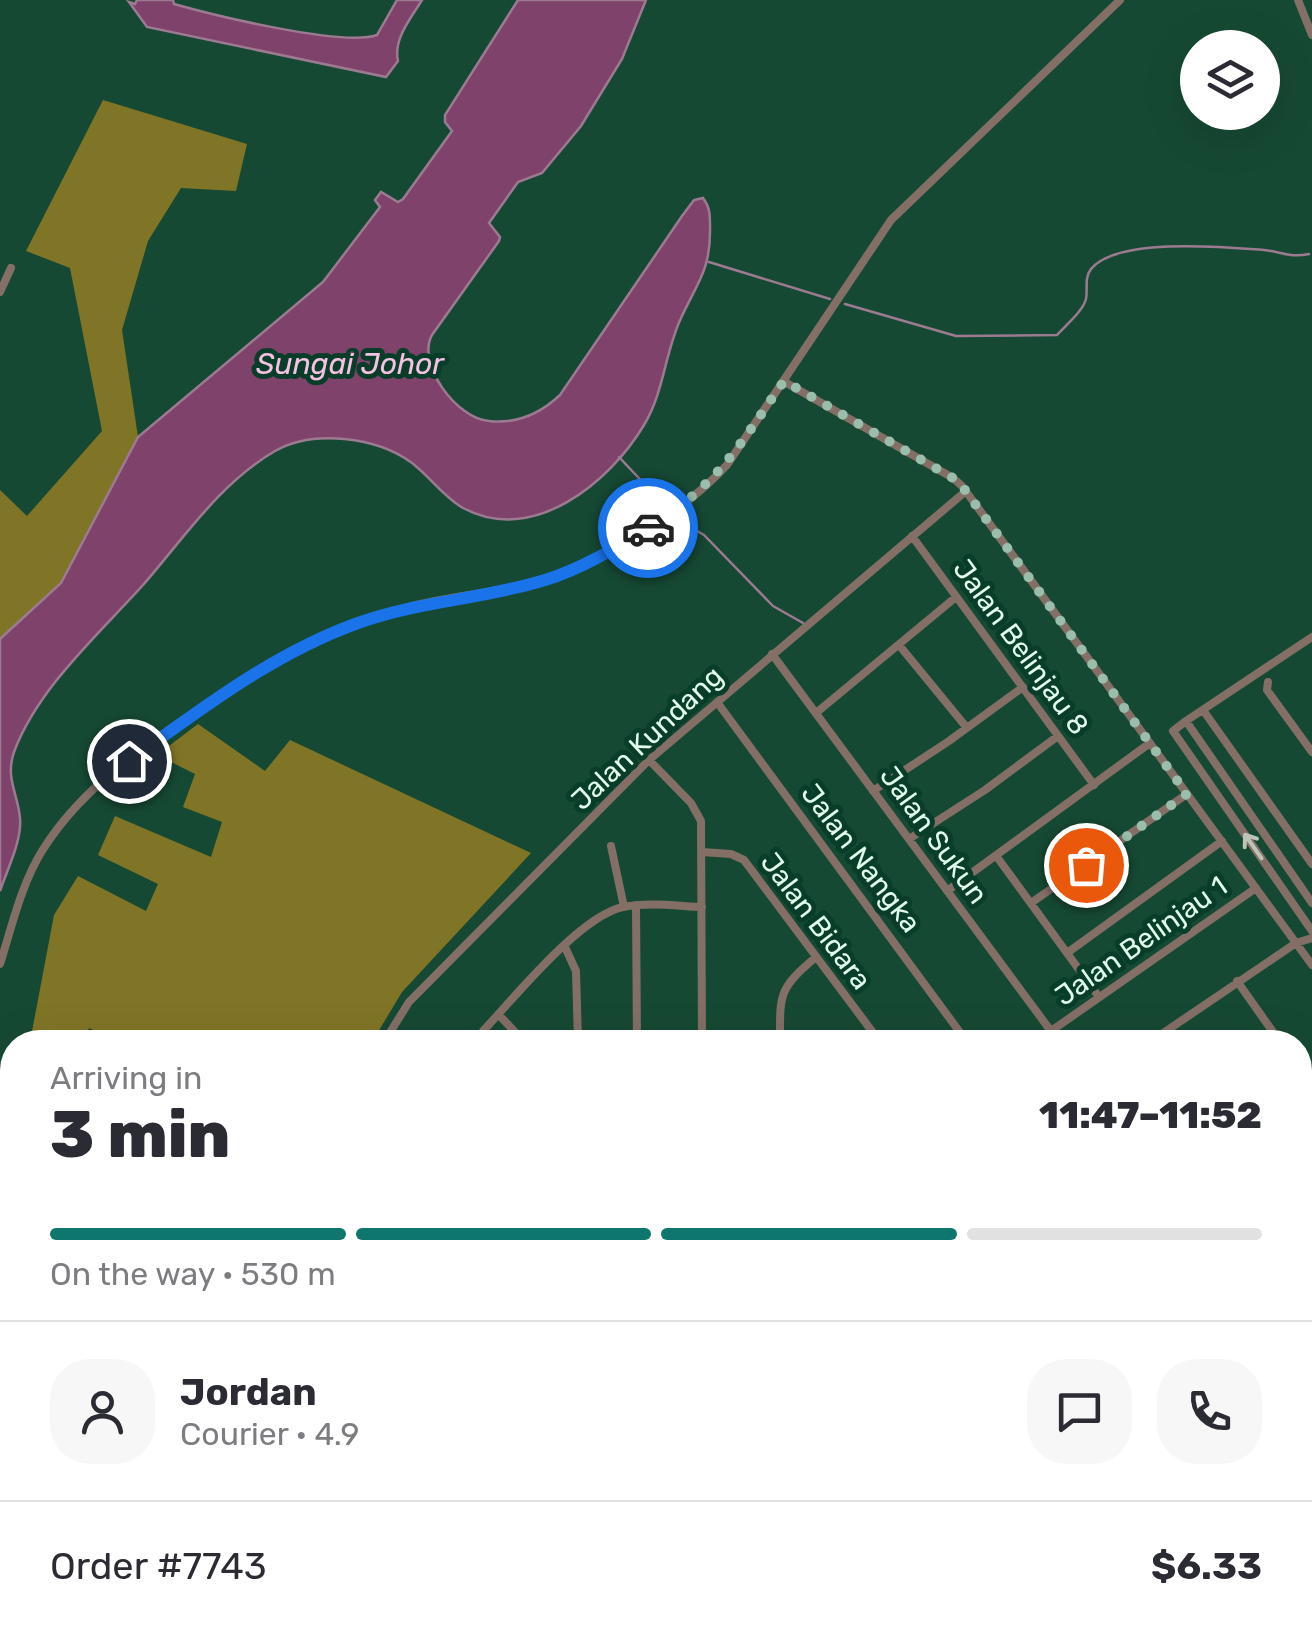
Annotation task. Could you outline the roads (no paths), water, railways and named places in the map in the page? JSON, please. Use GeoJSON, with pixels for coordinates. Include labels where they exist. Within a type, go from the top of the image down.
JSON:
{"type":"FeatureCollection","features":[{"type":"Feature","properties":{"kind":"street"},"geometry":{"type":"LineString","coordinates":[[0,964],[30,874],[69,815],[103,779],[206,706],[304,645],[358,623],[413,606],[540,582],[618,547],[707,487],[727,465],[891,220],[1120,0]]}},
{"type":"Feature","properties":{"kind":"street"},"geometry":{"type":"LineString","coordinates":[[1298,0],[1312,34]]}},
{"type":"Feature","properties":{"kind":"street"},"geometry":{"type":"LineString","coordinates":[[0,292],[11,268]]}},
{"type":"Feature","properties":{"kind":"street"},"geometry":{"type":"LineString","coordinates":[[784,381],[953,478],[966,490],[1312,965]]}},
{"type":"Feature","properties":{"kind":"street","name":"Jalan Kundang"},"geometry":{"type":"LineString","coordinates":[[392,1030],[409,1002],[649,760],[966,490]]}},
{"type":"Feature","properties":{"kind":"street","name":"Jalan Belinjau 8"},"geometry":{"type":"LineString","coordinates":[[912,536],[1094,784]]}},
{"type":"Feature","properties":{"kind":"street"},"geometry":{"type":"LineString","coordinates":[[816,713],[956,597]]}},
{"type":"Feature","properties":{"kind":"street"},"geometry":{"type":"LineString","coordinates":[[1296,943],[1311,926],[1173,731],[1312,637]]}},
{"type":"Feature","properties":{"kind":"street"},"geometry":{"type":"LineString","coordinates":[[899,645],[966,728]]}},
{"type":"Feature","properties":{"kind":"street","name":"Jalan Sukun"},"geometry":{"type":"LineString","coordinates":[[772,654],[1050,1030]]}},
{"type":"Feature","properties":{"kind":"street"},"geometry":{"type":"LineString","coordinates":[[1268,682],[1266,690],[1312,752]]}},
{"type":"Feature","properties":{"kind":"street"},"geometry":{"type":"LineString","coordinates":[[874,791],[1022,687]]}},
{"type":"Feature","properties":{"kind":"street","name":"Jalan Nangka"},"geometry":{"type":"LineString","coordinates":[[716,702],[958,1030]]}},
{"type":"Feature","properties":{"kind":"street"},"geometry":{"type":"LineString","coordinates":[[1203,710],[1312,864]]}},
{"type":"Feature","properties":{"kind":"street"},"geometry":{"type":"LineString","coordinates":[[1186,721],[1310,897]]}},
{"type":"Feature","properties":{"kind":"street"},"geometry":{"type":"LineString","coordinates":[[909,840],[1058,736]]}},
{"type":"Feature","properties":{"kind":"street"},"geometry":{"type":"LineString","coordinates":[[948,891],[1150,744]]}},
{"type":"Feature","properties":{"kind":"street"},"geometry":{"type":"LineString","coordinates":[[649,760],[691,803],[701,821],[702,1030]]}},
{"type":"Feature","properties":{"kind":"street"},"geometry":{"type":"LineString","coordinates":[[1031,903],[1187,794]]}},
{"type":"Feature","properties":{"kind":"street"},"geometry":{"type":"LineString","coordinates":[[1067,952],[1222,841]]}},
{"type":"Feature","properties":{"kind":"street"},"geometry":{"type":"LineString","coordinates":[[611,846],[624,906]]}},
{"type":"Feature","properties":{"kind":"street","name":"Jalan Bidara"},"geometry":{"type":"LineString","coordinates":[[702,852],[732,854],[744,860],[871,1030]]}},
{"type":"Feature","properties":{"kind":"street"},"geometry":{"type":"LineString","coordinates":[[997,856],[1099,998]]}},
{"type":"Feature","properties":{"kind":"street","name":"Jalan Belinjau 1"},"geometry":{"type":"LineString","coordinates":[[1052,1030],[1256,888]]}},
{"type":"Feature","properties":{"kind":"street"},"geometry":{"type":"LineString","coordinates":[[484,1030],[580,931],[607,912],[624,906],[702,907]]}},
{"type":"Feature","properties":{"kind":"street"},"geometry":{"type":"LineString","coordinates":[[636,906],[636,1030]]}},
{"type":"Feature","properties":{"kind":"street"},"geometry":{"type":"LineString","coordinates":[[1167,1030],[1236,981],[1296,943],[1312,938]]}},
{"type":"Feature","properties":{"kind":"street"},"geometry":{"type":"LineString","coordinates":[[564,947],[576,971],[578,1030]]}},
{"type":"Feature","properties":{"kind":"street"},"geometry":{"type":"LineString","coordinates":[[780,1030],[780,1002],[789,980],[816,957]]}},
{"type":"Feature","properties":{"kind":"street"},"geometry":{"type":"LineString","coordinates":[[1236,981],[1271,1030]]}},
{"type":"Feature","properties":{"kind":"street"},"geometry":{"type":"LineString","coordinates":[[499,1015],[513,1030]]}},
{"type":"Feature","properties":{"kind":"water"},"geometry":{"type":"Polygon","coordinates":[[[137,0],[173,0],[174,4],[277,28],[360,38],[377,35],[397,0],[422,0],[400,37],[398,61],[386,77],[147,27],[129,2],[135,4],[137,0]]]}},
{"type":"Feature","properties":{"kind":"water","name":"Sungai Johor"},"geometry":{"type":"Polygon","coordinates":[[[518,0],[646,0],[622,59],[581,126],[542,173],[518,182],[489,223],[499,241],[432,335],[430,360],[442,388],[464,411],[477,418],[509,421],[545,407],[560,395],[694,200],[703,198],[710,218],[706,265],[676,331],[644,425],[611,467],[590,486],[567,502],[516,519],[489,518],[463,508],[412,463],[363,442],[308,440],[290,444],[255,464],[204,512],[38,706],[12,761],[11,778],[20,827],[0,891],[0,639],[61,583],[138,437],[323,282],[380,207],[375,200],[381,192],[398,202],[403,199],[452,131],[445,115],[518,0]]]}},
{"type":"Feature","properties":{"kind":"waterway"},"geometry":{"type":"LineString","coordinates":[[845,304],[956,336],[1057,335],[1084,304],[1091,269],[1124,252],[1199,246],[1309,254]]}},
{"type":"Feature","properties":{"kind":"waterway"},"geometry":{"type":"LineString","coordinates":[[709,262],[830,299]]}},
{"type":"Feature","properties":{"kind":"waterway"},"geometry":{"type":"LineString","coordinates":[[619,457],[666,507]]}},
{"type":"Feature","properties":{"kind":"waterway"},"geometry":{"type":"LineString","coordinates":[[682,522],[704,535],[773,606],[803,623]]}}]}
